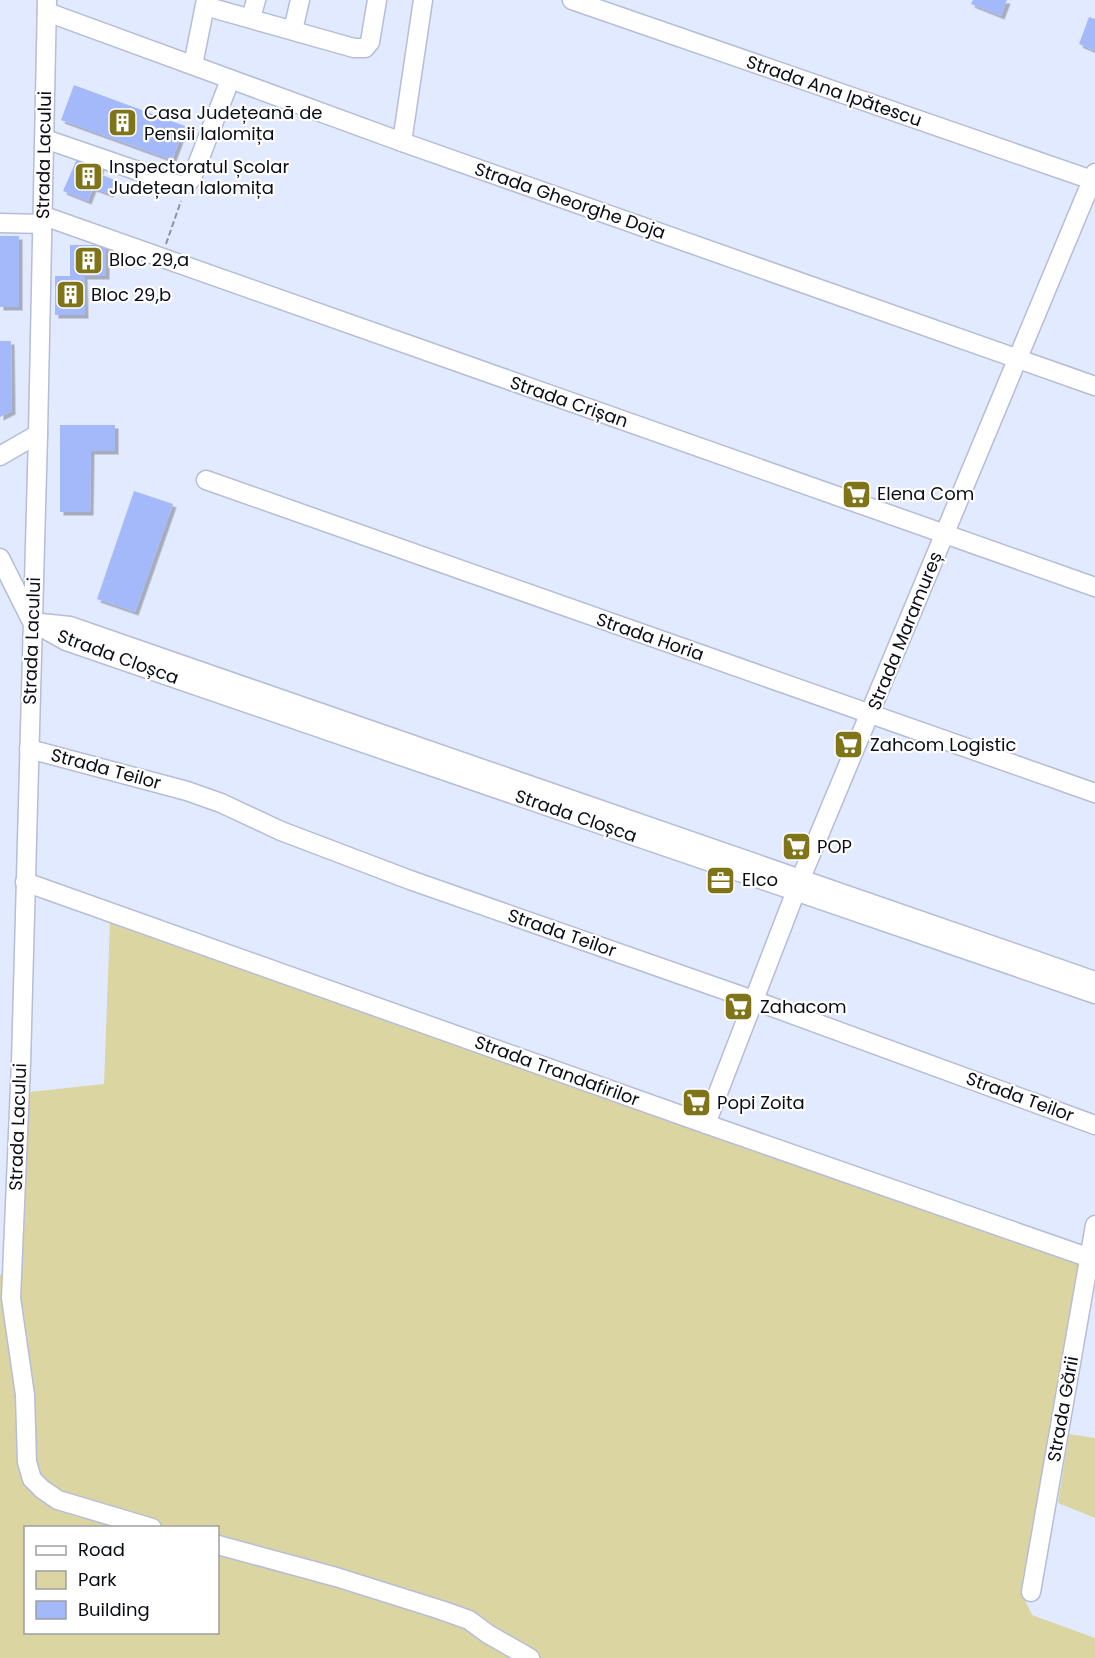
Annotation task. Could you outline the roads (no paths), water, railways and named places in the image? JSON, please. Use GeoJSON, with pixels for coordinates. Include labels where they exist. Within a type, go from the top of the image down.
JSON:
{"type":"FeatureCollection","features":[{"type":"Feature","properties":{"kind":"street"},"geometry":{"type":"LineString","coordinates":[[251,18],[256,0]]}},
{"type":"Feature","properties":{"kind":"street"},"geometry":{"type":"LineString","coordinates":[[293,30],[300,0]]}},
{"type":"Feature","properties":{"kind":"street"},"geometry":{"type":"LineString","coordinates":[[193,65],[205,3],[354,48],[365,48],[370,42],[377,0]]}},
{"type":"Feature","properties":{"kind":"street"},"geometry":{"type":"LineString","coordinates":[[402,142],[423,0]]}},
{"type":"Feature","properties":{"kind":"street","name":"Strada Ana Ipătescu"},"geometry":{"type":"LineString","coordinates":[[572,0],[1094,178]]}},
{"type":"Feature","properties":{"kind":"street","name":"Strada Gheorghe Doja"},"geometry":{"type":"LineString","coordinates":[[47,6],[230,80],[1095,386]]}},
{"type":"Feature","properties":{"kind":"street","name":"Strada Lacului"},"geometry":{"type":"LineString","coordinates":[[47,6],[39,434],[11,1298],[25,1395],[27,1462],[32,1479],[58,1500],[149,1526]]}},
{"type":"Feature","properties":{"kind":"street"},"geometry":{"type":"LineString","coordinates":[[45,139],[179,185],[187,184],[192,177],[230,80]]}},
{"type":"Feature","properties":{"kind":"street","name":"Strada Maramureș"},"geometry":{"type":"LineString","coordinates":[[705,1124],[799,885],[1094,178]]}},
{"type":"Feature","properties":{"kind":"street","name":"Strada Crișan"},"geometry":{"type":"LineString","coordinates":[[0,223],[44,220],[161,258],[1095,587]]}},
{"type":"Feature","properties":{"kind":"street"},"geometry":{"type":"LineString","coordinates":[[0,456],[39,434]]}},
{"type":"Feature","properties":{"kind":"street","name":"Strada Horia"},"geometry":{"type":"LineString","coordinates":[[206,480],[1095,793]]}},
{"type":"Feature","properties":{"kind":"street"},"geometry":{"type":"LineString","coordinates":[[0,558],[32,622]]}},
{"type":"Feature","properties":{"kind":"street","name":"Strada Cloșca"},"geometry":{"type":"LineString","coordinates":[[32,622],[66,641],[1095,981]]}},
{"type":"Feature","properties":{"kind":"street","name":"Strada Teilor"},"geometry":{"type":"LineString","coordinates":[[28,749],[221,802],[281,831],[410,880],[753,1000],[1095,1125]]}},
{"type":"Feature","properties":{"kind":"street","name":"Strada Trandafirilor"},"geometry":{"type":"LineString","coordinates":[[25,882],[705,1124],[1090,1258]]}},
{"type":"Feature","properties":{"kind":"street","name":"Strada Cloșca"},"geometry":{"type":"LineString","coordinates":[[799,885],[1095,994]]}},
{"type":"Feature","properties":{"kind":"street","name":"Strada Gării"},"geometry":{"type":"LineString","coordinates":[[1031,1592],[1095,1225]]}},
{"type":"Feature","properties":{"kind":"street"},"geometry":{"type":"LineString","coordinates":[[219,1545],[336,1577],[469,1620],[488,1634],[530,1658]]}},
{"type":"Feature","properties":{"kind":"place","name":"Casa Județeană de Pensii Ialomița"},"geometry":{"type":"Point","coordinates":[123,123]}},
{"type":"Feature","properties":{"kind":"place","name":"Inspectoratul Școlar Județean Ialomița"},"geometry":{"type":"Point","coordinates":[88,177]}},
{"type":"Feature","properties":{"kind":"place","name":"Bloc 29,a"},"geometry":{"type":"Point","coordinates":[88,260]}},
{"type":"Feature","properties":{"kind":"place","name":"Bloc 29,b"},"geometry":{"type":"Point","coordinates":[70,295]}},
{"type":"Feature","properties":{"kind":"place","name":"Elena Com"},"geometry":{"type":"Point","coordinates":[856,494]}},
{"type":"Feature","properties":{"kind":"place","name":"Zahcom Logistic"},"geometry":{"type":"Point","coordinates":[849,745]}},
{"type":"Feature","properties":{"kind":"place","name":"POP"},"geometry":{"type":"Point","coordinates":[796,847]}},
{"type":"Feature","properties":{"kind":"place","name":"Elco"},"geometry":{"type":"Point","coordinates":[721,880]}},
{"type":"Feature","properties":{"kind":"place","name":"Zahacom"},"geometry":{"type":"Point","coordinates":[739,1007]}},
{"type":"Feature","properties":{"kind":"place","name":"Popi Zoita"},"geometry":{"type":"Point","coordinates":[696,1103]}}]}
